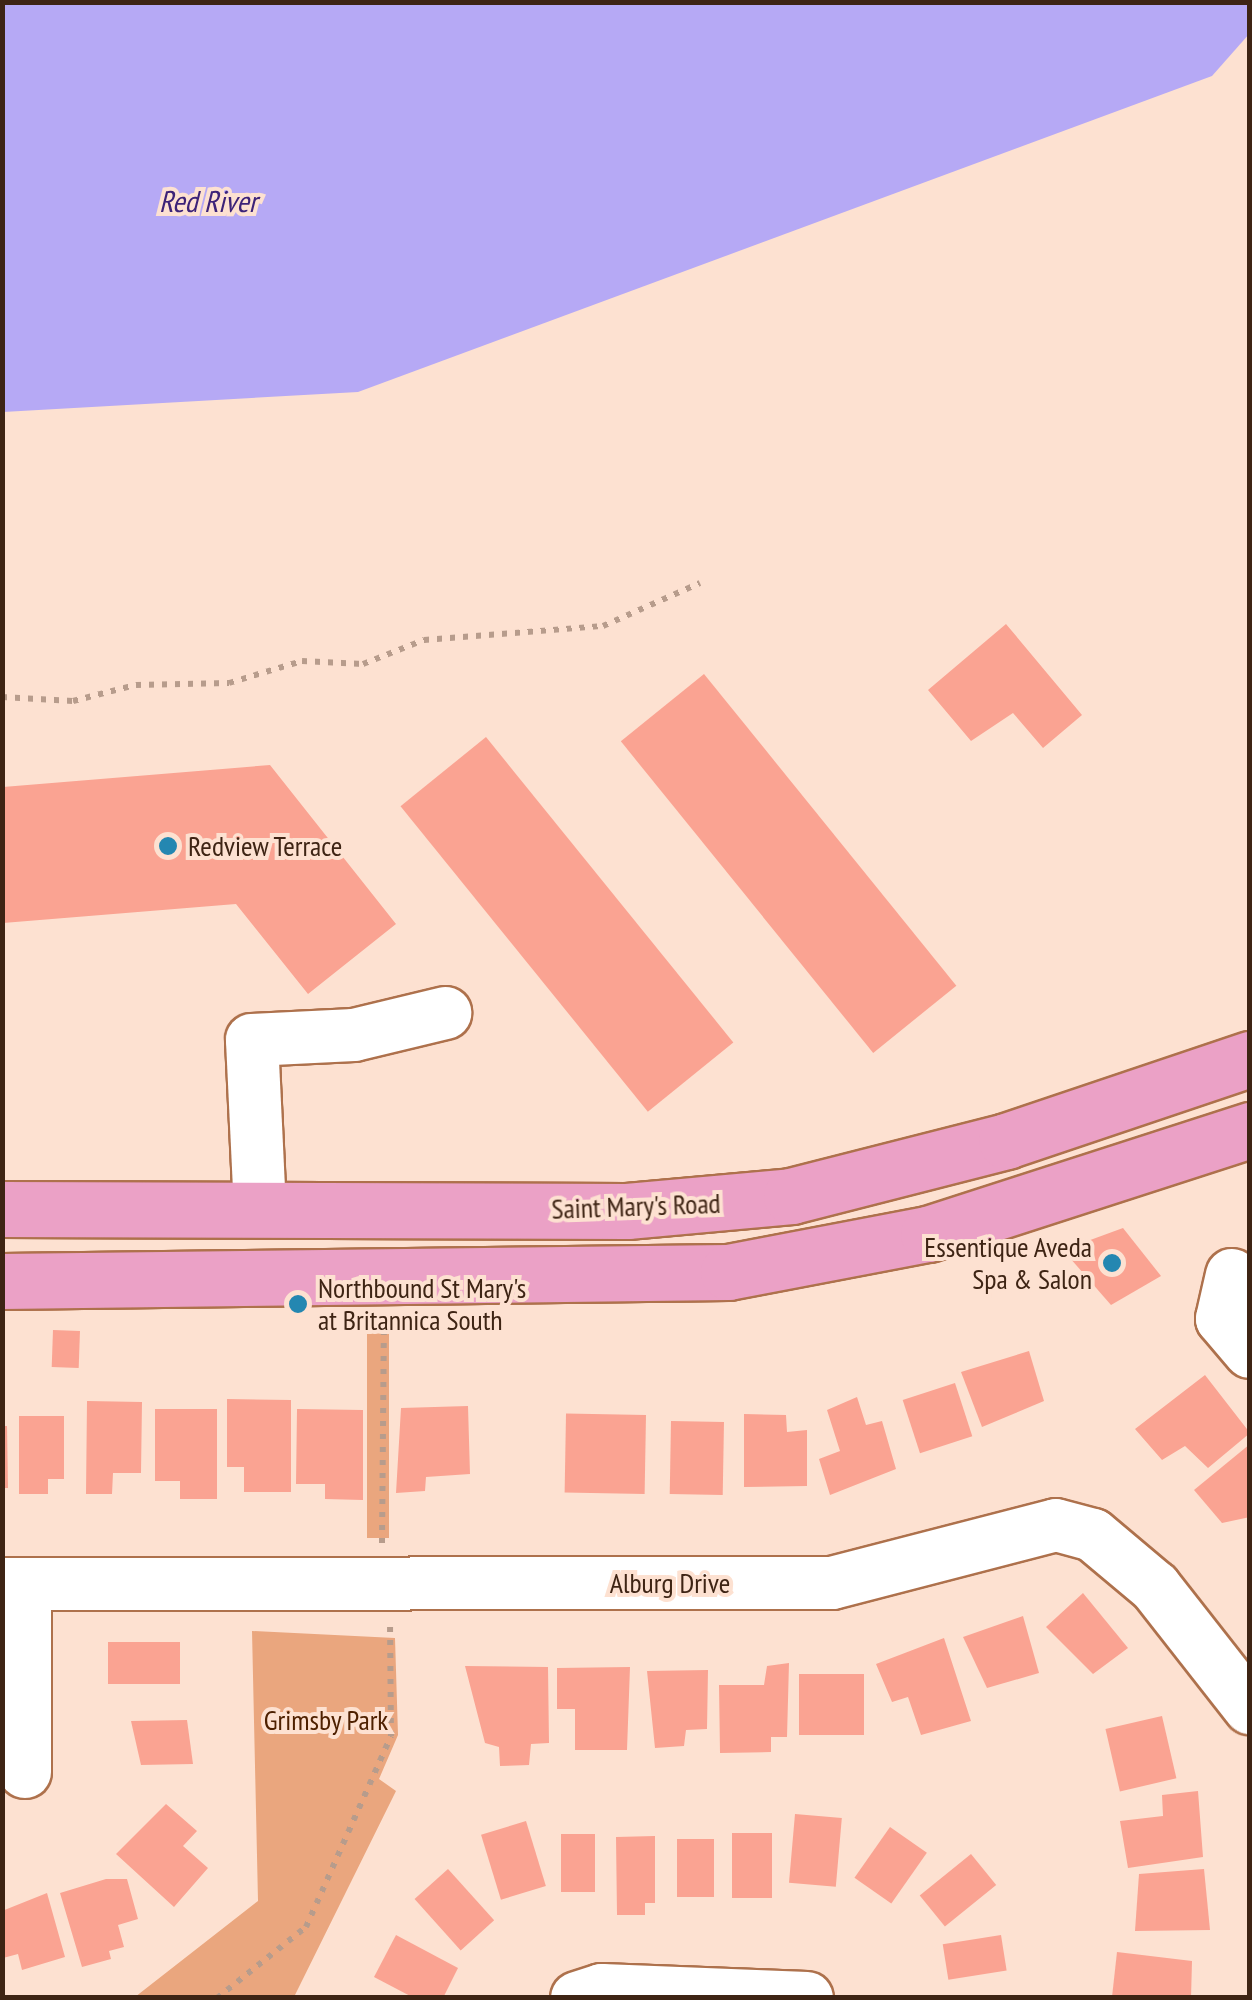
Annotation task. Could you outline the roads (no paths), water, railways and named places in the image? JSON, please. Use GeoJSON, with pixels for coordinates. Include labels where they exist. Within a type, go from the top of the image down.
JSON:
{"type":"FeatureCollection","features":[{"type":"Feature","properties":{"kind":"main road","name":"Saint Mary's Road"},"geometry":{"type":"LineString","coordinates":[[2,1209],[627,1211],[790,1196],[1006,1141],[1250,1059]]}},
{"type":"Feature","properties":{"kind":"main road"},"geometry":{"type":"LineString","coordinates":[[2,1280],[653,1278],[798,1262],[1001,1214],[1250,1130]]}},
{"type":"Feature","properties":{"kind":"main road"},"geometry":{"type":"LineString","coordinates":[[228,1278],[244,1209]]}},
{"type":"Feature","properties":{"kind":"street"},"geometry":{"type":"LineString","coordinates":[[244,1209],[252,1040],[354,1035],[445,1012]]}},
{"type":"Feature","properties":{"kind":"street"},"geometry":{"type":"LineString","coordinates":[[1232,1275],[1222,1319],[1250,1352]]}},
{"type":"Feature","properties":{"kind":"street","name":"Alburg Drive"},"geometry":{"type":"LineString","coordinates":[[14,1584],[832,1583],[1031,1527],[1075,1528],[1182,1614],[1250,1708]]}},
{"type":"Feature","properties":{"kind":"street"},"geometry":{"type":"LineString","coordinates":[[14,1584],[25,1772]]}},
{"type":"Feature","properties":{"kind":"street"},"geometry":{"type":"LineString","coordinates":[[577,1998],[602,1990],[807,1998]]}},
{"type":"Feature","properties":{"kind":"water","name":"Red River"},"geometry":{"type":"Polygon","coordinates":[[[3,2],[1249,2],[1250,33],[1212,76],[358,392],[3,412],[3,2]]]}},
{"type":"Feature","properties":{"kind":"place","name":"Redview Terrace"},"geometry":{"type":"Point","coordinates":[168,846]}},
{"type":"Feature","properties":{"kind":"place","name":"Essentique Aveda Spa & Salon"},"geometry":{"type":"Point","coordinates":[1112,1263]}},
{"type":"Feature","properties":{"kind":"place","name":"Northbound St Mary's at Britannica South"},"geometry":{"type":"Point","coordinates":[298,1304]}},
{"type":"Feature","properties":{"kind":"park label","name":"Grimsby Park"},"geometry":{"type":"Point","coordinates":[326,1720]}}]}
